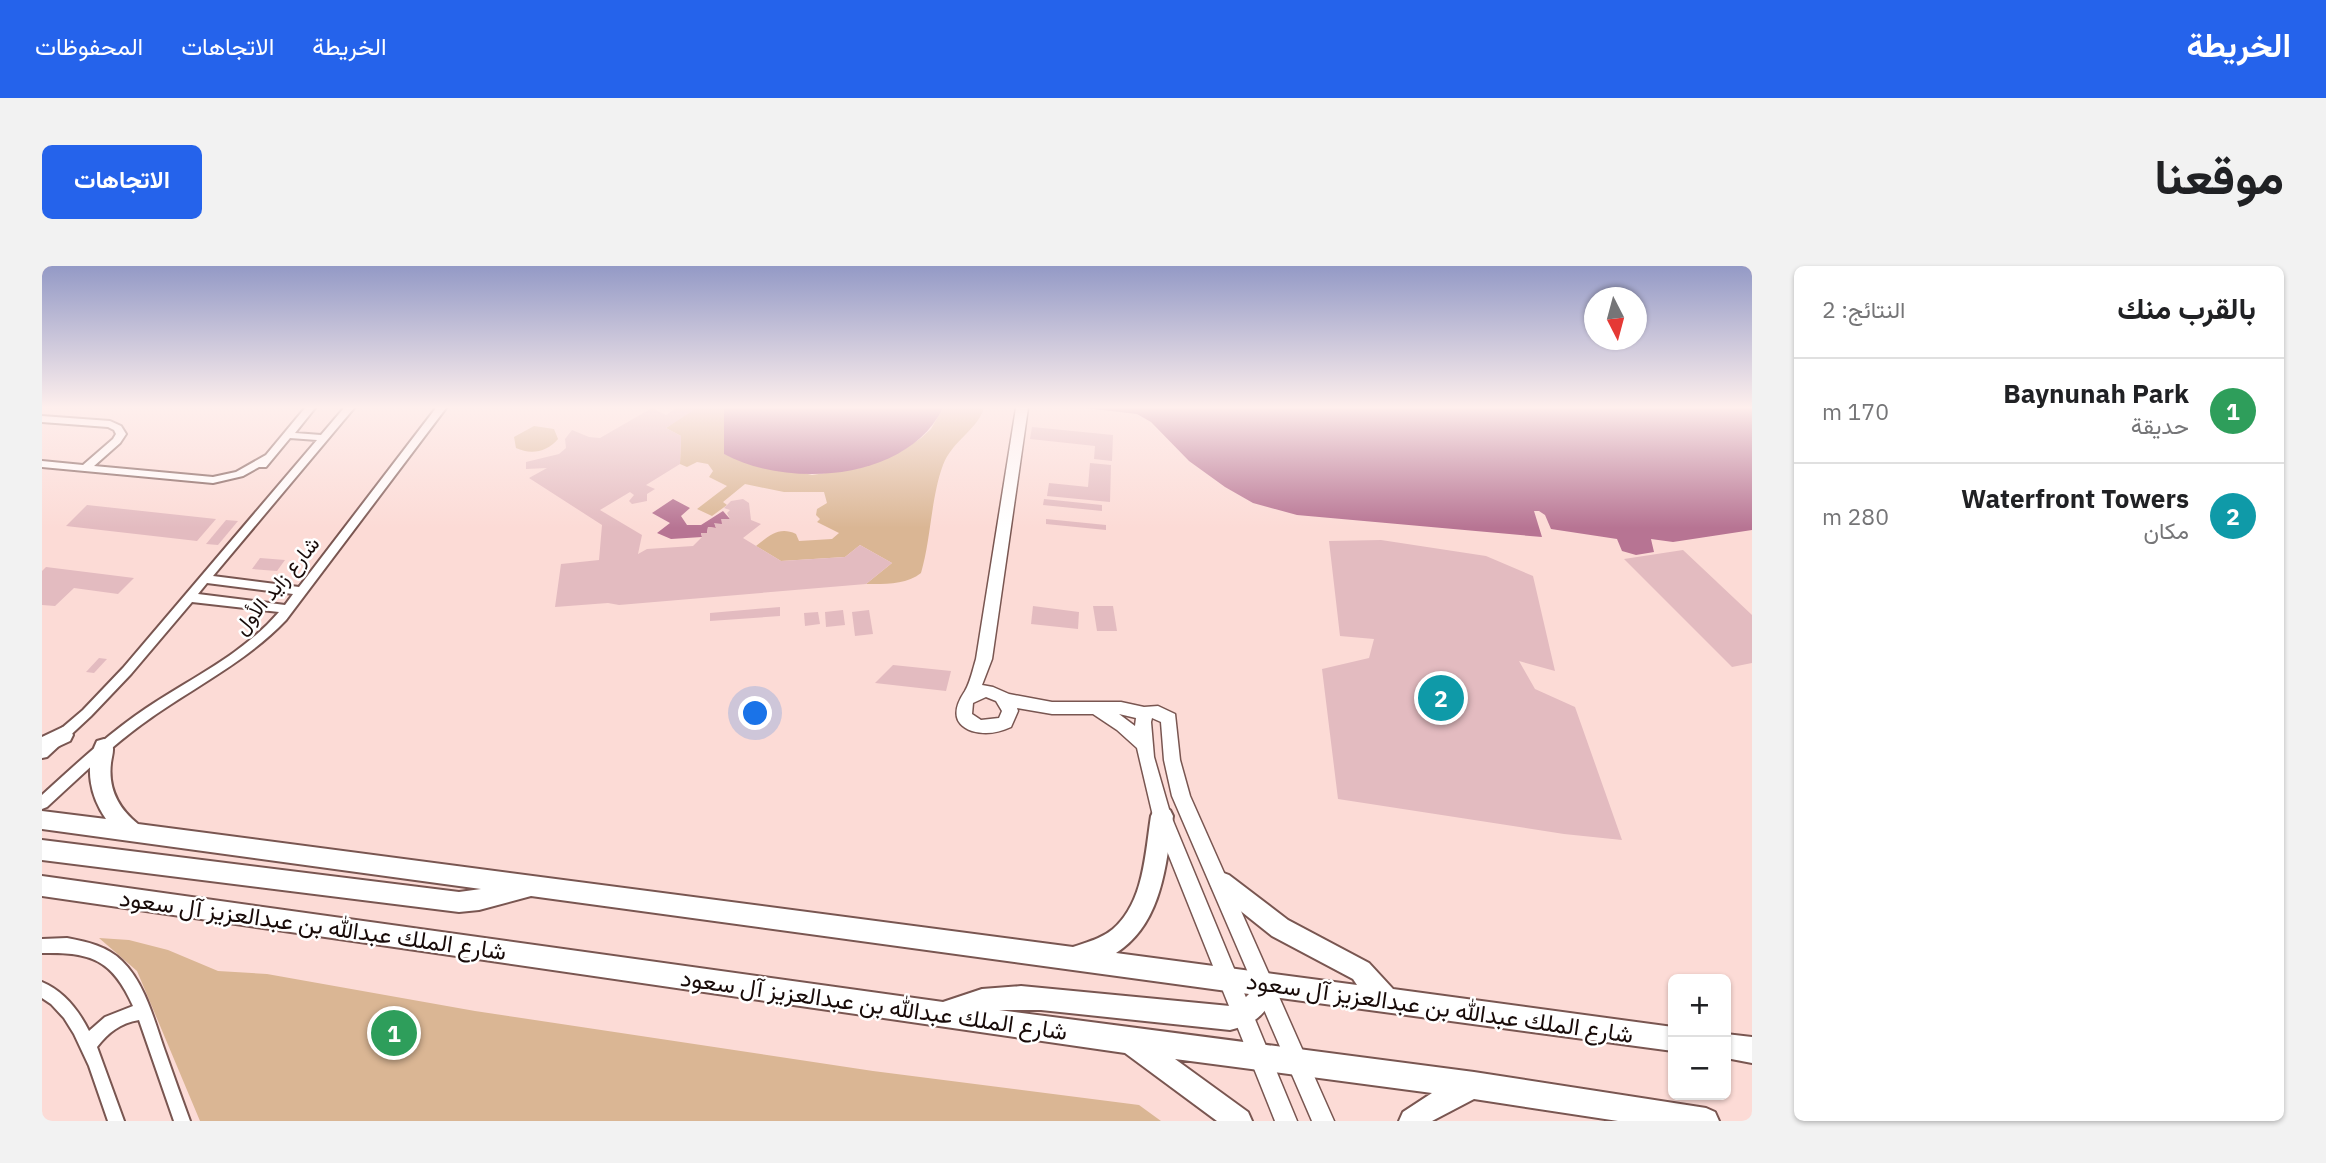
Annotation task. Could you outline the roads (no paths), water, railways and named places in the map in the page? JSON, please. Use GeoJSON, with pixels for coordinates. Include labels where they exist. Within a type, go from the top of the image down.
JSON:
{"type":"FeatureCollection","features":[{"type":"Feature","properties":{"kind":"main road"},"geometry":{"type":"LineString","coordinates":[[42,746],[63,735]]}},
{"type":"Feature","properties":{"kind":"main road"},"geometry":{"type":"LineString","coordinates":[[104,747],[99,772],[103,799],[110,812],[135,834]]}},
{"type":"Feature","properties":{"kind":"main road"},"geometry":{"type":"LineString","coordinates":[[1068,959],[1084,956],[1111,943],[1139,916],[1151,887],[1162,816]]}},
{"type":"Feature","properties":{"kind":"main road","name":"شارع الملك عبدالله بن عبدالعزيز آل سعود"},"geometry":{"type":"LineString","coordinates":[[42,820],[1668,1038]]}},
{"type":"Feature","properties":{"kind":"main road"},"geometry":{"type":"LineString","coordinates":[[42,850],[448,901],[479,900],[529,886]]}},
{"type":"Feature","properties":{"kind":"main road"},"geometry":{"type":"LineString","coordinates":[[1221,882],[1279,928],[1361,971],[1385,999]]}},
{"type":"Feature","properties":{"kind":"main road","name":"شارع الملك عبدالله بن عبدالعزيز آل سعود"},"geometry":{"type":"LineString","coordinates":[[42,886],[1129,1041],[1260,1055],[1706,1121]]}},
{"type":"Feature","properties":{"kind":"main road"},"geometry":{"type":"LineString","coordinates":[[42,897],[77,890]]}},
{"type":"Feature","properties":{"kind":"main road"},"geometry":{"type":"LineString","coordinates":[[943,1014],[961,1005],[981,1000],[1021,997],[1222,1017],[1243,1016],[1259,1002],[1264,982]]}},
{"type":"Feature","properties":{"kind":"main road"},"geometry":{"type":"LineString","coordinates":[[1129,1041],[1239,1121]]}},
{"type":"Feature","properties":{"kind":"main road"},"geometry":{"type":"LineString","coordinates":[[1731,1047],[1752,1050]]}},
{"type":"Feature","properties":{"kind":"main road"},"geometry":{"type":"LineString","coordinates":[[1412,1121],[1424,1111],[1474,1086]]}},
{"type":"Feature","properties":{"kind":"street"},"geometry":{"type":"LineString","coordinates":[[85,468],[107,448]]}},
{"type":"Feature","properties":{"kind":"street"},"geometry":{"type":"LineString","coordinates":[[42,464],[225,482],[241,479],[261,467],[275,448]]}},
{"type":"Feature","properties":{"kind":"street"},"geometry":{"type":"LineString","coordinates":[[42,753],[127,671],[316,448]]}},
{"type":"Feature","properties":{"kind":"street","name":"شارع زايد الأول"},"geometry":{"type":"LineString","coordinates":[[42,803],[104,747],[151,711],[233,663],[261,640],[288,609],[411,448]]}},
{"type":"Feature","properties":{"kind":"street"},"geometry":{"type":"LineString","coordinates":[[1015,448],[984,659],[971,695],[962,705],[964,717],[969,722],[976,727],[992,728],[1052,708]]}},
{"type":"Feature","properties":{"kind":"street"},"geometry":{"type":"LineString","coordinates":[[204,579],[302,591]]}},
{"type":"Feature","properties":{"kind":"street"},"geometry":{"type":"LineString","coordinates":[[188,597],[288,609]]}},
{"type":"Feature","properties":{"kind":"street"},"geometry":{"type":"LineString","coordinates":[[984,659],[988,674],[1010,711],[1005,722]]}},
{"type":"Feature","properties":{"kind":"street"},"geometry":{"type":"LineString","coordinates":[[971,695],[987,691],[1003,699],[1052,708],[1121,708],[1146,714],[1160,712],[1169,719],[1172,760],[1181,796],[1221,882],[1323,1121]]}},
{"type":"Feature","properties":{"kind":"street"},"geometry":{"type":"LineString","coordinates":[[1097,709],[1123,725],[1144,745]]}},
{"type":"Feature","properties":{"kind":"street"},"geometry":{"type":"LineString","coordinates":[[1146,714],[1143,722],[1144,745],[1162,816],[1286,1121]]}},
{"type":"Feature","properties":{"kind":"street"},"geometry":{"type":"LineString","coordinates":[[42,946],[86,949],[111,960],[129,979],[144,1012],[182,1121]]}},
{"type":"Feature","properties":{"kind":"street"},"geometry":{"type":"LineString","coordinates":[[42,989],[69,1010],[116,1121]]}},
{"type":"Feature","properties":{"kind":"street"},"geometry":{"type":"LineString","coordinates":[[87,1048],[93,1038],[112,1021],[123,1015],[144,1012]]}},
{"type":"Feature","properties":{"kind":"place","name":"Waterfront Towers"},"geometry":{"type":"Point","coordinates":[1441,698]}},
{"type":"Feature","properties":{"kind":"place","name":"Baynunah Park"},"geometry":{"type":"Point","coordinates":[394,1033]}}]}
